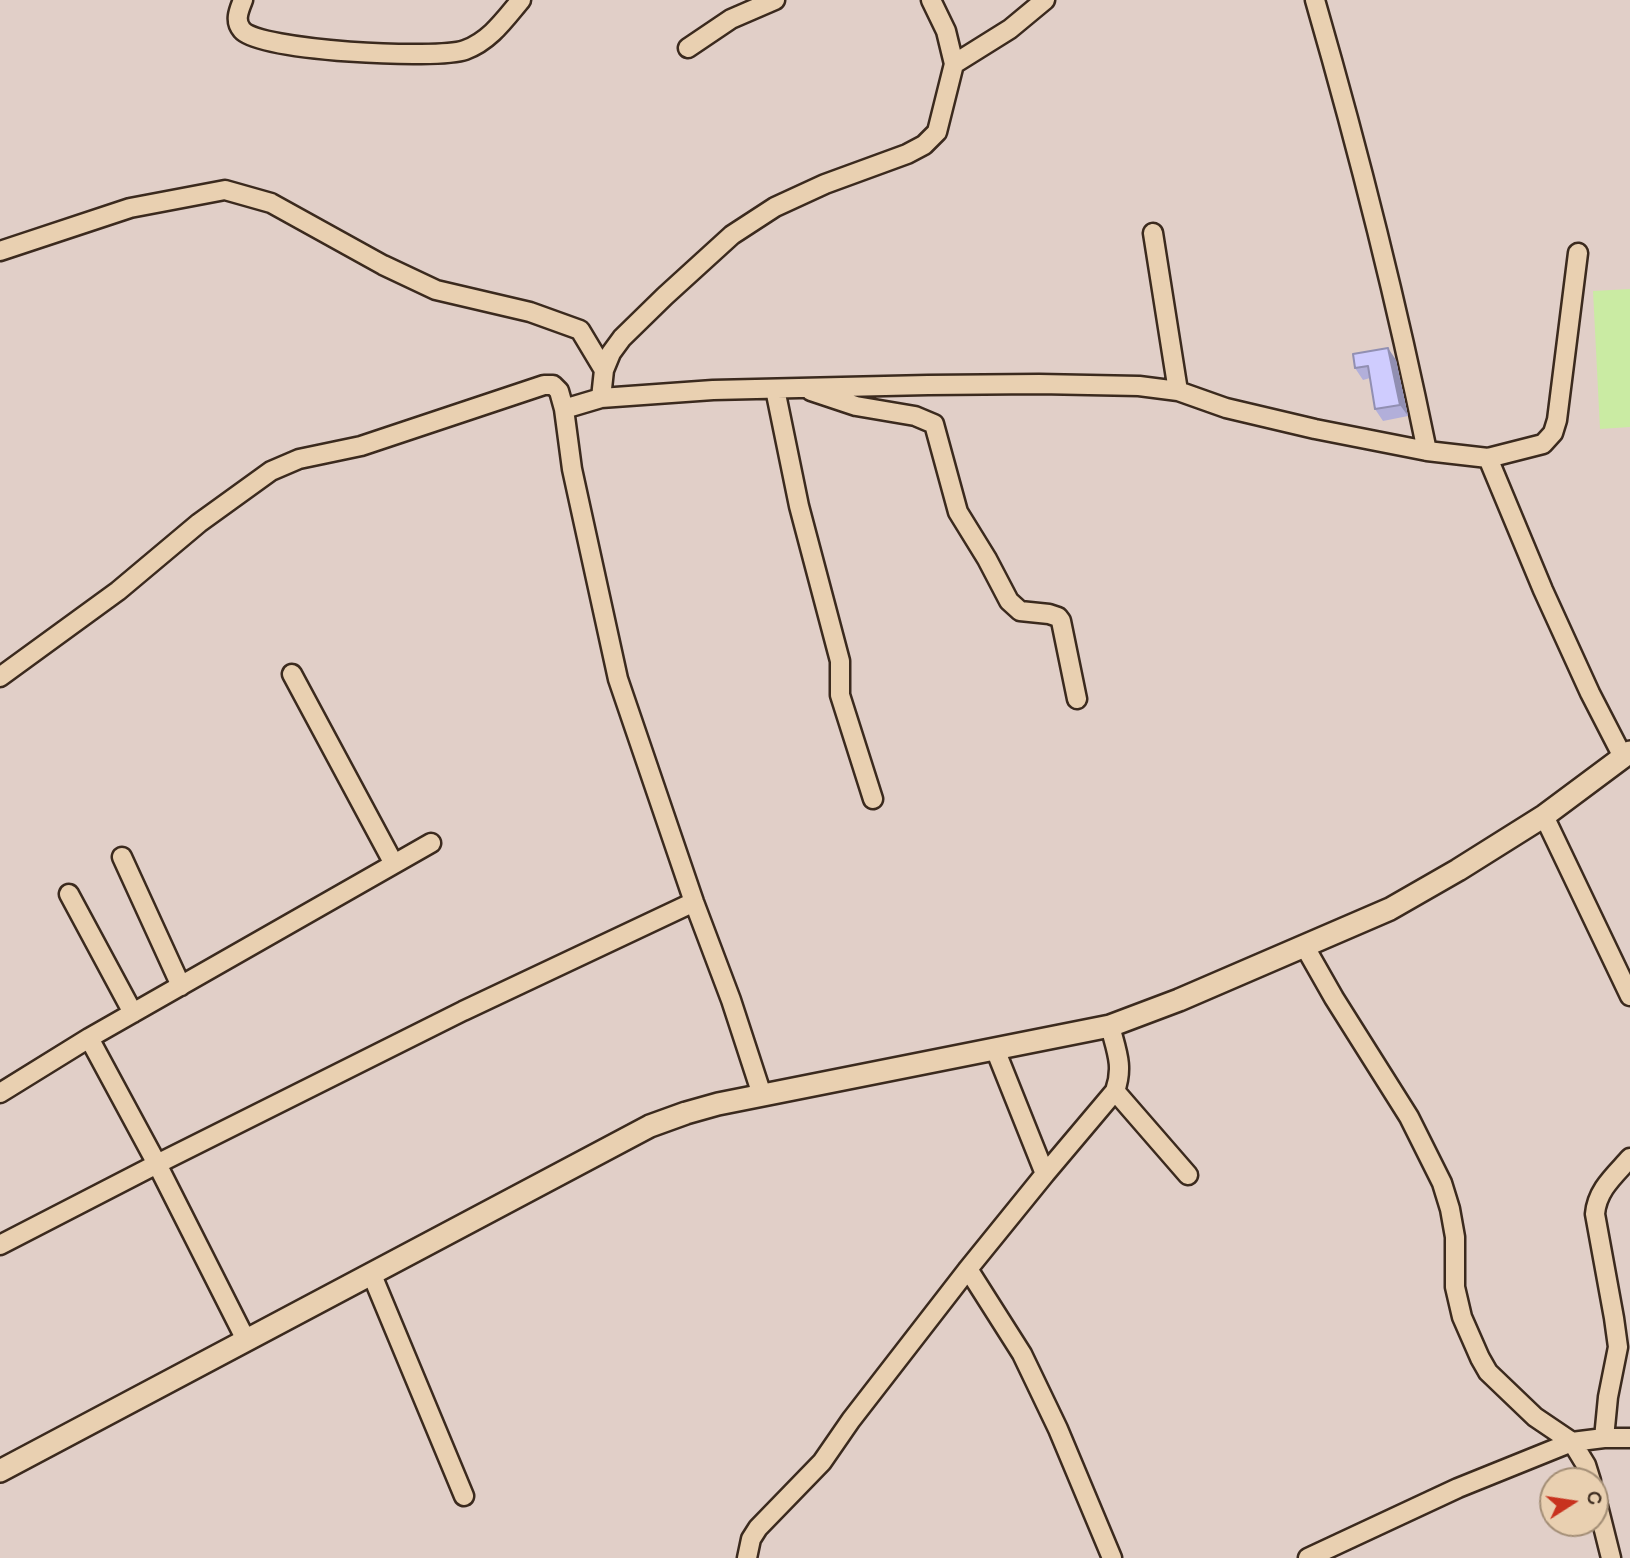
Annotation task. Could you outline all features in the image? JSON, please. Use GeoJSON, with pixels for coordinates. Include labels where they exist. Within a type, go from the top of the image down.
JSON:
{"type":"FeatureCollection","features":[{"type":"Feature","properties":{"kind":"street"},"geometry":{"type":"LineString","coordinates":[[243,0],[237,15],[239,25],[243,32],[256,38],[306,47],[422,54],[445,54],[465,50],[496,29],[521,0]]}},
{"type":"Feature","properties":{"kind":"street"},"geometry":{"type":"LineString","coordinates":[[688,48],[730,19],[775,0]]}},
{"type":"Feature","properties":{"kind":"street"},"geometry":{"type":"LineString","coordinates":[[601,398],[604,370],[611,353],[622,338],[732,235],[775,207],[825,184],[908,154],[924,145],[937,132],[954,64],[946,31],[931,0]]}},
{"type":"Feature","properties":{"kind":"street"},"geometry":{"type":"LineString","coordinates":[[954,64],[1010,29],[1045,0]]}},
{"type":"Feature","properties":{"kind":"street"},"geometry":{"type":"LineString","coordinates":[[1315,0],[1409,360],[1427,451]]}},
{"type":"Feature","properties":{"kind":"street"},"geometry":{"type":"LineString","coordinates":[[0,251],[130,208],[225,190],[271,204],[383,265],[436,290],[530,312],[580,330],[604,370]]}},
{"type":"Feature","properties":{"kind":"street"},"geometry":{"type":"LineString","coordinates":[[1153,233],[1178,391]]}},
{"type":"Feature","properties":{"kind":"street"},"geometry":{"type":"LineString","coordinates":[[564,409],[601,398],[713,390],[1039,384],[1139,386],[1178,391],[1226,408],[1315,429],[1427,451],[1488,458],[1543,444],[1553,433],[1558,420],[1578,253]]}},
{"type":"Feature","properties":{"kind":"street"},"geometry":{"type":"LineString","coordinates":[[0,677],[118,591],[199,523],[271,471],[299,459],[361,446],[544,385],[553,386],[559,391],[564,409],[572,469],[618,679],[762,1096]]}},
{"type":"Feature","properties":{"kind":"street"},"geometry":{"type":"LineString","coordinates":[[798,387],[856,406],[915,416],[934,424],[958,512],[1009,601],[1020,611],[1049,614],[1061,621],[1077,699]]}},
{"type":"Feature","properties":{"kind":"street"},"geometry":{"type":"LineString","coordinates":[[775,389],[799,506],[840,661],[840,695],[873,799]]}},
{"type":"Feature","properties":{"kind":"street"},"geometry":{"type":"LineString","coordinates":[[0,1471],[650,1126],[718,1104],[1110,1026],[1179,1000],[1390,909],[1544,816],[1627,755],[1590,693],[1488,458]]}},
{"type":"Feature","properties":{"kind":"street"},"geometry":{"type":"LineString","coordinates":[[292,674],[394,864]]}},
{"type":"Feature","properties":{"kind":"street"},"geometry":{"type":"LineString","coordinates":[[1544,816],[1630,996]]}},
{"type":"Feature","properties":{"kind":"street"},"geometry":{"type":"LineString","coordinates":[[0,1093],[89,1038],[430,843]]}},
{"type":"Feature","properties":{"kind":"street"},"geometry":{"type":"LineString","coordinates":[[122,857],[181,986]]}},
{"type":"Feature","properties":{"kind":"street"},"geometry":{"type":"LineString","coordinates":[[69,894],[133,1013]]}},
{"type":"Feature","properties":{"kind":"street"},"geometry":{"type":"LineString","coordinates":[[0,1245],[463,1011],[694,902]]}},
{"type":"Feature","properties":{"kind":"street"},"geometry":{"type":"LineString","coordinates":[[1305,947],[1409,1117],[1442,1183],[1455,1237],[1455,1287],[1462,1317],[1480,1358],[1488,1372],[1535,1417],[1572,1442],[1587,1467]]}},
{"type":"Feature","properties":{"kind":"street"},"geometry":{"type":"LineString","coordinates":[[747,1558],[751,1539],[758,1528],[821,1462],[968,1269],[1115,1091],[1120,1068],[1110,1026]]}},
{"type":"Feature","properties":{"kind":"street"},"geometry":{"type":"LineString","coordinates":[[89,1038],[158,1164],[246,1340]]}},
{"type":"Feature","properties":{"kind":"street"},"geometry":{"type":"LineString","coordinates":[[995,1049],[1045,1174]]}},
{"type":"Feature","properties":{"kind":"street"},"geometry":{"type":"LineString","coordinates":[[1115,1091],[1188,1175]]}},
{"type":"Feature","properties":{"kind":"street"},"geometry":{"type":"LineString","coordinates":[[1604,1437],[1608,1397],[1618,1347],[1594,1214],[1602,1188],[1630,1158]]}},
{"type":"Feature","properties":{"kind":"street"},"geometry":{"type":"LineString","coordinates":[[968,1269],[1022,1353],[1058,1429],[1112,1558]]}},
{"type":"Feature","properties":{"kind":"street"},"geometry":{"type":"LineString","coordinates":[[372,1275],[464,1496]]}},
{"type":"Feature","properties":{"kind":"street"},"geometry":{"type":"LineString","coordinates":[[1308,1558],[1458,1488],[1572,1442],[1604,1437],[1630,1437]]}},
{"type":"Feature","properties":{"kind":"street"},"geometry":{"type":"LineString","coordinates":[[1606,1537],[1611,1558]]}},
{"type":"Feature","properties":{"kind":"green space"},"geometry":{"type":"Polygon","coordinates":[[[1630,289],[1630,427],[1600,429],[1593,291],[1630,289]]]}},
{"type":"Feature","properties":{"kind":"building"},"geometry":{"type":"Polygon","coordinates":[[[1388,348],[1400,405],[1375,409],[1368,366],[1355,368],[1353,354],[1388,348]]]}}]}
